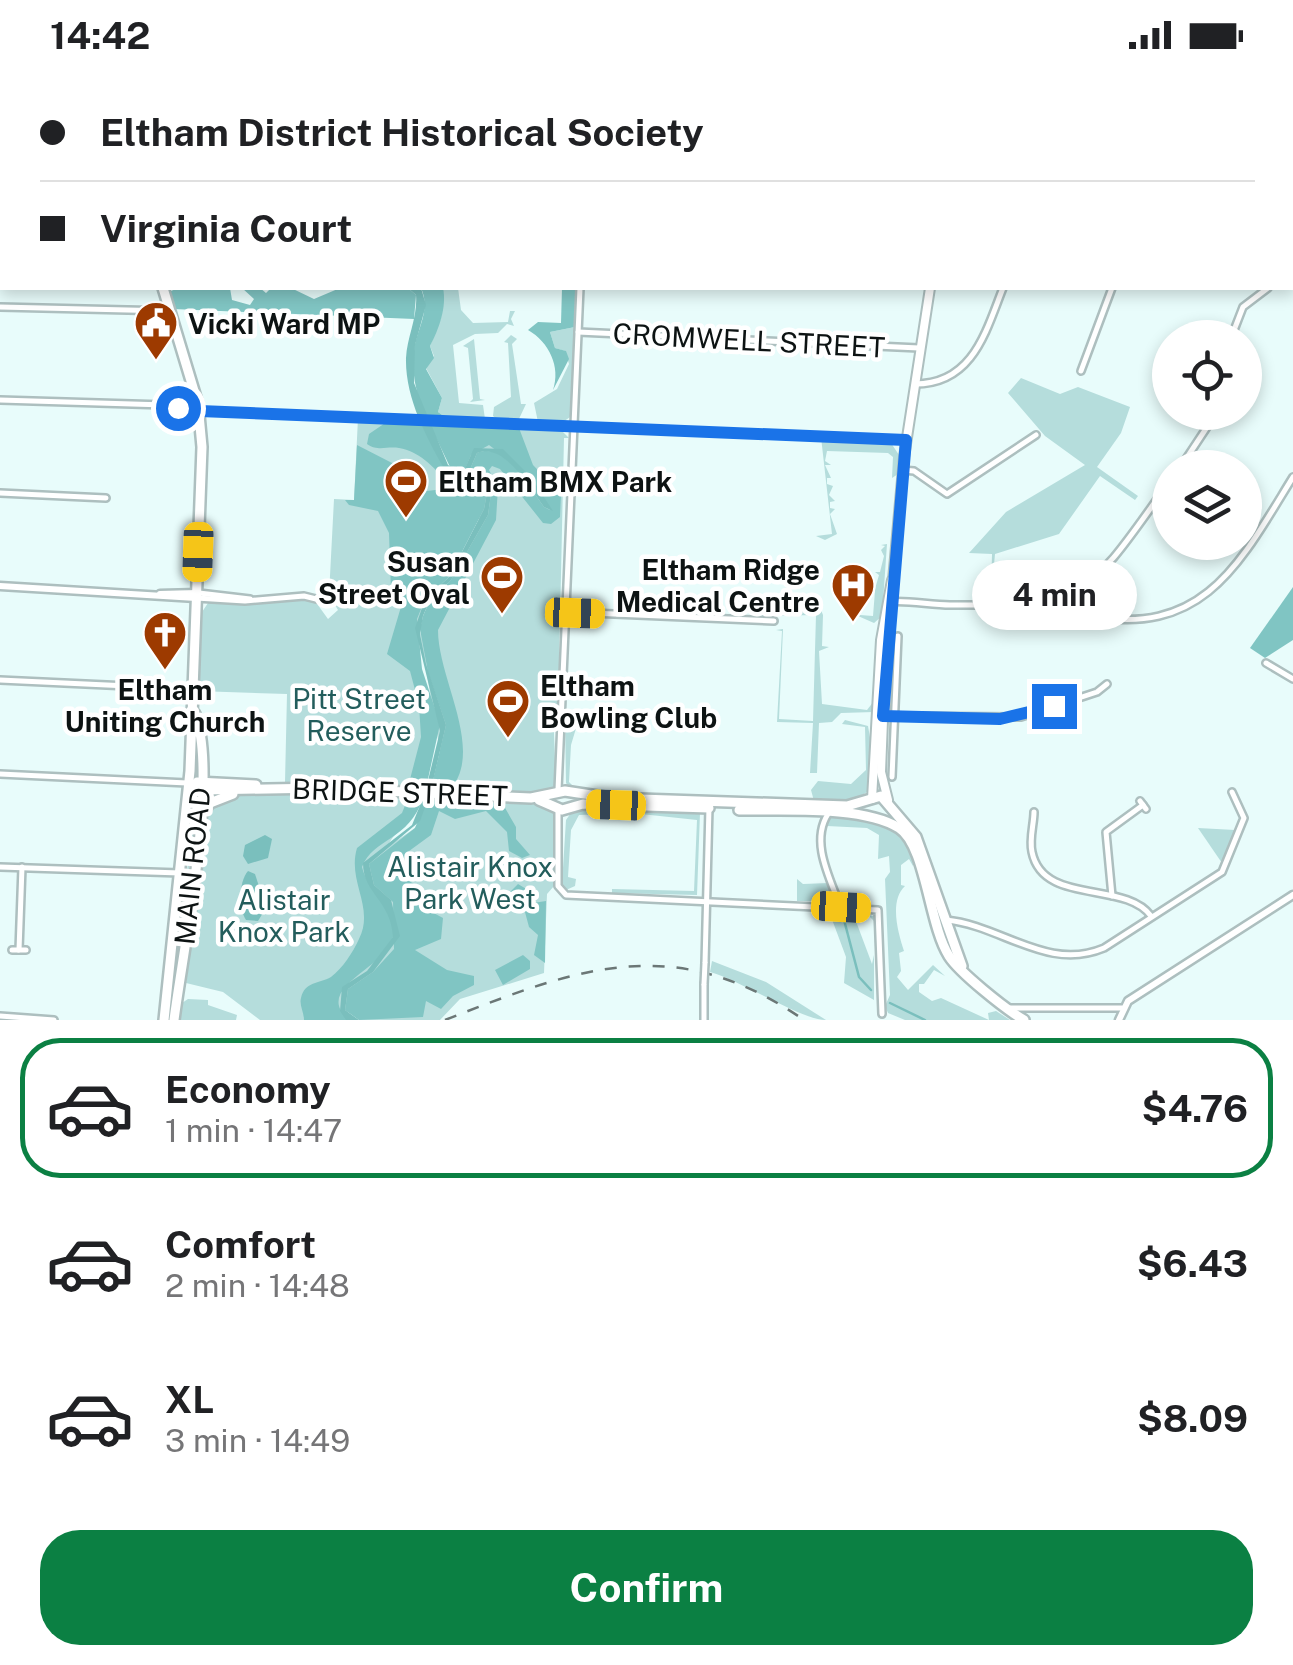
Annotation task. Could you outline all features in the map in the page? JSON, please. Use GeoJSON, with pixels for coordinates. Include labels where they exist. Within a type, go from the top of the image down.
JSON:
{"type":"FeatureCollection","features":[{"type":"Feature","properties":{"kind":"main road","name":"MAIN ROAD"},"geometry":{"type":"LineString","coordinates":[[164,290],[199,408],[194,712],[180,872],[174,1020]]}},
{"type":"Feature","properties":{"kind":"main road"},"geometry":{"type":"LineString","coordinates":[[930,290],[902,470],[880,716],[871,799],[866,809],[875,820],[899,828],[910,840],[939,922],[962,966],[1005,1008],[1024,1020]]}},
{"type":"Feature","properties":{"kind":"main road","name":"MAIN ROAD"},"geometry":{"type":"LineString","coordinates":[[164,1020],[174,990],[201,814],[200,735],[194,712]]}},
{"type":"Feature","properties":{"kind":"main road"},"geometry":{"type":"LineString","coordinates":[[880,716],[881,781],[916,837],[939,922]]}},
{"type":"Feature","properties":{"kind":"main road","name":"BRIDGE STREET"},"geometry":{"type":"LineString","coordinates":[[189,783],[244,790],[269,787]]}},
{"type":"Feature","properties":{"kind":"main road","name":"BRIDGE STREET"},"geometry":{"type":"LineString","coordinates":[[202,786],[531,798],[560,803],[847,806],[871,799],[890,801]]}},
{"type":"Feature","properties":{"kind":"main road"},"geometry":{"type":"LineString","coordinates":[[201,814],[214,801],[244,790]]}},
{"type":"Feature","properties":{"kind":"main road"},"geometry":{"type":"LineString","coordinates":[[560,803],[570,794]]}},
{"type":"Feature","properties":{"kind":"main road","name":"BRIDGE STREET"},"geometry":{"type":"LineString","coordinates":[[570,794],[875,820]]}},
{"type":"Feature","properties":{"kind":"main road"},"geometry":{"type":"LineString","coordinates":[[875,820],[890,816],[890,801]]}},
{"type":"Feature","properties":{"kind":"street"},"geometry":{"type":"LineString","coordinates":[[580,290],[558,884],[564,894],[880,912],[882,1014]]}},
{"type":"Feature","properties":{"kind":"street"},"geometry":{"type":"LineString","coordinates":[[915,384],[930,383],[970,363],[1002,290]]}},
{"type":"Feature","properties":{"kind":"street"},"geometry":{"type":"LineString","coordinates":[[1081,371],[1111,290]]}},
{"type":"Feature","properties":{"kind":"street"},"geometry":{"type":"LineString","coordinates":[[1238,320],[1243,307],[1265,290]]}},
{"type":"Feature","properties":{"kind":"street"},"geometry":{"type":"LineString","coordinates":[[0,307],[170,311]]}},
{"type":"Feature","properties":{"kind":"street","name":"CROMWELL STREET"},"geometry":{"type":"LineString","coordinates":[[578,332],[920,348]]}},
{"type":"Feature","properties":{"kind":"street"},"geometry":{"type":"LineString","coordinates":[[0,400],[719,436],[820,434],[906,440]]}},
{"type":"Feature","properties":{"kind":"street"},"geometry":{"type":"LineString","coordinates":[[902,470],[914,471],[947,494],[1036,435]]}},
{"type":"Feature","properties":{"kind":"street"},"geometry":{"type":"LineString","coordinates":[[1076,592],[1091,616],[1158,619],[1179,613],[1200,601],[1238,561],[1293,477]]}},
{"type":"Feature","properties":{"kind":"street"},"geometry":{"type":"LineString","coordinates":[[0,493],[106,498]]}},
{"type":"Feature","properties":{"kind":"street"},"geometry":{"type":"LineString","coordinates":[[889,605],[1014,607],[1076,592],[1110,564],[1152,506]]}},
{"type":"Feature","properties":{"kind":"street"},"geometry":{"type":"LineString","coordinates":[[997,606],[1069,584],[1110,564]]}},
{"type":"Feature","properties":{"kind":"street"},"geometry":{"type":"LineString","coordinates":[[0,586],[250,599],[304,596],[324,601]]}},
{"type":"Feature","properties":{"kind":"street"},"geometry":{"type":"LineString","coordinates":[[568,612],[774,620]]}},
{"type":"Feature","properties":{"kind":"street"},"geometry":{"type":"LineString","coordinates":[[892,777],[898,636]]}},
{"type":"Feature","properties":{"kind":"street"},"geometry":{"type":"LineString","coordinates":[[1266,663],[1293,679]]}},
{"type":"Feature","properties":{"kind":"street"},"geometry":{"type":"LineString","coordinates":[[0,680],[192,689]]}},
{"type":"Feature","properties":{"kind":"street"},"geometry":{"type":"LineString","coordinates":[[880,716],[1021,717],[1097,692],[1107,684]]}},
{"type":"Feature","properties":{"kind":"street","name":"BRIDGE STREET"},"geometry":{"type":"LineString","coordinates":[[0,774],[189,783]]}},
{"type":"Feature","properties":{"kind":"street"},"geometry":{"type":"LineString","coordinates":[[561,775],[570,794]]}},
{"type":"Feature","properties":{"kind":"street"},"geometry":{"type":"LineString","coordinates":[[939,922],[1046,953],[1084,954],[1104,948],[1222,872],[1244,818],[1232,792]]}},
{"type":"Feature","properties":{"kind":"street"},"geometry":{"type":"LineString","coordinates":[[1112,896],[1106,832],[1143,805]]}},
{"type":"Feature","properties":{"kind":"street"},"geometry":{"type":"LineString","coordinates":[[704,1020],[709,806]]}},
{"type":"Feature","properties":{"kind":"street"},"geometry":{"type":"LineString","coordinates":[[1034,812],[1031,848],[1041,869],[1065,885],[1142,905],[1152,916]]}},
{"type":"Feature","properties":{"kind":"street"},"geometry":{"type":"LineString","coordinates":[[815,813],[822,827],[824,861],[841,907]]}},
{"type":"Feature","properties":{"kind":"street"},"geometry":{"type":"LineString","coordinates":[[822,827],[828,814]]}},
{"type":"Feature","properties":{"kind":"street"},"geometry":{"type":"LineString","coordinates":[[0,867],[180,872]]}},
{"type":"Feature","properties":{"kind":"street"},"geometry":{"type":"LineString","coordinates":[[19,950],[22,867]]}},
{"type":"Feature","properties":{"kind":"street"},"geometry":{"type":"LineString","coordinates":[[1005,1008],[1122,1008],[1293,895]]}},
{"type":"Feature","properties":{"kind":"street"},"geometry":{"type":"LineString","coordinates":[[1119,1020],[1122,1008]]}},
{"type":"Feature","properties":{"kind":"street"},"geometry":{"type":"LineString","coordinates":[[0,1016],[54,1020]]}},
{"type":"Feature","properties":{"kind":"green space"},"geometry":{"type":"Polygon","coordinates":[[[443,290],[458,290],[461,310],[473,323],[508,322],[510,311],[515,311],[511,319],[514,326],[507,324],[498,333],[475,334],[453,345],[459,403],[483,405],[485,419],[445,417],[438,412],[442,398],[426,368],[434,356],[430,346],[441,318],[443,290]]]}},
{"type":"Feature","properties":{"kind":"green space"},"geometry":{"type":"Polygon","coordinates":[[[575,327],[570,417],[563,422],[538,422],[534,403],[557,389],[569,364],[565,351],[555,348],[550,332],[575,327]]]}},
{"type":"Feature","properties":{"kind":"green space"},"geometry":{"type":"Polygon","coordinates":[[[511,335],[517,339],[512,344],[521,404],[526,404],[518,421],[493,416],[494,407],[511,397],[508,343],[504,342],[511,335]]]}},
{"type":"Feature","properties":{"kind":"green space"},"geometry":{"type":"Polygon","coordinates":[[[474,339],[480,399],[485,400],[470,402],[473,399],[468,348],[463,346],[474,339]]]}},
{"type":"Feature","properties":{"kind":"green space"},"geometry":{"type":"Polygon","coordinates":[[[1021,378],[1060,394],[1078,387],[1130,407],[1121,433],[1097,467],[1138,496],[1135,500],[1100,476],[1059,534],[995,554],[991,596],[992,554],[969,553],[1006,512],[1085,465],[1045,436],[1008,393],[1021,378]]]}},
{"type":"Feature","properties":{"kind":"green space","name":"Pitt Street Reserve"},"geometry":{"type":"Polygon","coordinates":[[[358,418],[421,421],[454,477],[442,584],[425,599],[415,631],[429,765],[426,788],[285,782],[287,694],[197,691],[202,612],[208,603],[306,599],[315,601],[328,619],[338,610],[329,595],[334,499],[354,500],[358,418]]]}},
{"type":"Feature","properties":{"kind":"green space"},"geometry":{"type":"Polygon","coordinates":[[[428,421],[561,430],[569,438],[564,438],[558,710],[553,708],[556,785],[543,795],[431,788],[441,757],[420,634],[481,522],[428,421]]]}},
{"type":"Feature","properties":{"kind":"green space"},"geometry":{"type":"Polygon","coordinates":[[[821,437],[891,443],[899,455],[898,474],[892,478],[893,457],[888,453],[827,451],[825,461],[831,465],[825,465],[831,478],[827,478],[827,484],[833,486],[829,495],[835,501],[830,502],[830,508],[835,509],[830,514],[837,534],[825,540],[816,536],[832,534],[821,437]]]}},
{"type":"Feature","properties":{"kind":"green space"},"geometry":{"type":"Polygon","coordinates":[[[887,544],[882,616],[874,623],[858,616],[859,595],[853,592],[860,592],[856,586],[864,589],[860,615],[873,616],[875,591],[871,589],[875,589],[879,575],[875,572],[880,572],[884,556],[881,550],[885,546],[881,545],[887,544]]]}},
{"type":"Feature","properties":{"kind":"green space"},"geometry":{"type":"Polygon","coordinates":[[[817,600],[823,615],[822,646],[829,647],[819,651],[822,704],[867,710],[874,701],[874,712],[841,713],[832,722],[819,723],[817,773],[810,773],[813,723],[777,722],[782,631],[776,630],[783,629],[779,719],[813,721],[816,615],[756,616],[755,607],[816,610],[817,600]]]}},
{"type":"Feature","properties":{"kind":"green space"},"geometry":{"type":"Polygon","coordinates":[[[572,715],[577,725],[571,745],[569,782],[576,789],[596,790],[598,794],[571,790],[566,783],[565,716],[572,715]]]}},
{"type":"Feature","properties":{"kind":"green space"},"geometry":{"type":"Polygon","coordinates":[[[845,720],[868,726],[874,761],[869,791],[848,803],[814,801],[811,790],[818,781],[851,784],[866,770],[865,727],[842,724],[845,720]]]}},
{"type":"Feature","properties":{"kind":"green space","name":"Alistair Knox Park"},"geometry":{"type":"Polygon","coordinates":[[[289,793],[423,798],[385,852],[357,960],[349,1020],[260,1020],[223,992],[186,983],[204,814],[220,800],[231,797],[289,793]]]}},
{"type":"Feature","properties":{"kind":"green space"},"geometry":{"type":"Polygon","coordinates":[[[197,799],[178,960],[172,977],[197,799]]]}},
{"type":"Feature","properties":{"kind":"green space","name":"Alistair Knox Park West"},"geometry":{"type":"Polygon","coordinates":[[[428,799],[540,803],[556,812],[554,886],[547,894],[544,973],[460,999],[440,1020],[359,1020],[351,986],[380,852],[415,828],[428,799]]]}},
{"type":"Feature","properties":{"kind":"green space"},"geometry":{"type":"Polygon","coordinates":[[[575,807],[629,807],[635,813],[579,815],[571,830],[568,877],[576,879],[575,886],[566,890],[562,884],[566,820],[575,807]]]}},
{"type":"Feature","properties":{"kind":"green space"},"geometry":{"type":"Polygon","coordinates":[[[642,810],[700,813],[697,895],[612,893],[612,889],[694,891],[697,820],[641,814],[642,810]]]}},
{"type":"Feature","properties":{"kind":"green space"},"geometry":{"type":"Polygon","coordinates":[[[847,817],[897,830],[914,861],[913,866],[909,859],[901,865],[901,885],[905,886],[897,900],[896,917],[904,951],[899,953],[901,971],[897,977],[908,990],[933,965],[945,976],[934,970],[924,984],[919,984],[919,992],[932,1001],[941,998],[989,1020],[905,1020],[888,1013],[885,879],[890,872],[889,856],[878,859],[879,835],[867,828],[827,826],[825,830],[828,818],[847,817]]]}},
{"type":"Feature","properties":{"kind":"green space"},"geometry":{"type":"Polygon","coordinates":[[[1198,828],[1235,830],[1222,863],[1198,828]]]}},
{"type":"Feature","properties":{"kind":"green space"},"geometry":{"type":"Polygon","coordinates":[[[797,879],[803,884],[828,883],[834,901],[797,901],[797,879]]]}},
{"type":"Feature","properties":{"kind":"green space"},"geometry":{"type":"Polygon","coordinates":[[[807,910],[875,916],[874,948],[874,921],[869,916],[854,916],[872,964],[874,955],[874,1000],[844,983],[846,957],[830,914],[807,910]]]}},
{"type":"Feature","properties":{"kind":"green space"},"geometry":{"type":"Polygon","coordinates":[[[712,961],[766,982],[826,1020],[802,1014],[710,972],[712,961]]]}},
{"type":"Feature","properties":{"kind":"green space"},"geometry":{"type":"Polygon","coordinates":[[[188,999],[208,1000],[208,1005],[237,1015],[236,1020],[180,1020],[182,1003],[188,999]]]}},
{"type":"Feature","properties":{"kind":"green space"},"geometry":{"type":"Polygon","coordinates":[[[996,1011],[1010,1020],[989,1020],[988,1013],[996,1011]]]}},
{"type":"Feature","properties":{"kind":"shaded area"},"geometry":{"type":"Polygon","coordinates":[[[230,290],[232,300],[250,305],[254,299],[244,290],[295,290],[314,299],[335,290],[410,290],[416,295],[414,319],[173,309],[168,292],[230,290]]]}},
{"type":"Feature","properties":{"kind":"shaded area"},"geometry":{"type":"Polygon","coordinates":[[[410,290],[422,290],[426,305],[415,345],[414,383],[448,465],[463,473],[474,448],[503,449],[531,477],[553,511],[544,507],[506,460],[487,451],[477,453],[468,474],[492,487],[488,515],[451,580],[429,602],[420,634],[446,725],[430,794],[420,821],[369,864],[374,885],[391,900],[400,936],[373,972],[348,989],[345,1010],[359,1020],[346,1020],[340,1011],[342,987],[367,971],[393,937],[387,914],[367,882],[363,863],[412,825],[425,793],[440,731],[415,628],[425,599],[449,577],[484,509],[487,493],[482,486],[445,470],[418,416],[407,373],[416,295],[410,290]]]}},
{"type":"Feature","properties":{"kind":"shaded area"},"geometry":{"type":"Polygon","coordinates":[[[422,290],[443,290],[441,318],[430,346],[434,358],[426,369],[442,398],[438,412],[445,417],[426,417],[415,382],[413,363],[422,290]]]}},
{"type":"Feature","properties":{"kind":"shaded area"},"geometry":{"type":"Polygon","coordinates":[[[562,290],[577,290],[575,327],[550,332],[555,348],[566,351],[569,359],[553,390],[551,356],[542,341],[528,330],[538,322],[561,323],[562,290]]]}},
{"type":"Feature","properties":{"kind":"shaded area","name":"Eltham BMX Park"},"geometry":{"type":"Polygon","coordinates":[[[391,419],[421,421],[445,470],[477,483],[487,493],[484,509],[449,577],[425,599],[417,619],[422,669],[440,724],[426,788],[408,787],[421,737],[419,705],[410,671],[387,654],[403,600],[391,593],[389,533],[378,511],[349,505],[345,500],[354,500],[357,445],[394,464],[395,487],[400,494],[444,489],[446,480],[419,456],[399,448],[367,444],[369,434],[391,419]]]}},
{"type":"Feature","properties":{"kind":"shaded area"},"geometry":{"type":"Polygon","coordinates":[[[428,421],[519,428],[533,465],[561,494],[560,517],[551,524],[543,523],[500,469],[492,466],[489,470],[498,487],[496,520],[438,630],[462,736],[459,775],[449,791],[431,788],[446,725],[428,672],[420,629],[429,602],[451,580],[488,515],[492,487],[468,474],[477,453],[488,451],[507,460],[550,510],[527,474],[489,445],[471,455],[463,474],[451,469],[428,421]]]}},
{"type":"Feature","properties":{"kind":"shaded area"},"geometry":{"type":"Polygon","coordinates":[[[1293,587],[1293,640],[1265,658],[1250,648],[1293,587]]]}},
{"type":"Feature","properties":{"kind":"shaded area"},"geometry":{"type":"Polygon","coordinates":[[[408,798],[423,798],[417,812],[367,857],[362,867],[391,917],[393,937],[388,948],[339,997],[340,1008],[349,1020],[304,1020],[303,993],[340,969],[363,927],[363,905],[355,872],[357,848],[402,813],[408,798]]]}},
{"type":"Feature","properties":{"kind":"shaded area"},"geometry":{"type":"Polygon","coordinates":[[[428,799],[501,801],[516,827],[516,839],[530,855],[522,858],[509,851],[507,832],[486,811],[455,819],[439,811],[431,835],[405,854],[422,861],[427,875],[419,880],[406,871],[407,880],[425,890],[428,910],[443,918],[441,939],[415,950],[447,970],[474,976],[474,985],[453,996],[441,1009],[426,1001],[423,1017],[359,1020],[345,1010],[348,989],[373,972],[394,949],[393,902],[374,885],[369,864],[415,828],[428,799]]]}},
{"type":"Feature","properties":{"kind":"shaded area"},"geometry":{"type":"Polygon","coordinates":[[[265,835],[272,839],[268,858],[248,864],[243,856],[245,845],[265,835]]]}},
{"type":"Feature","properties":{"kind":"shaded area"},"geometry":{"type":"Polygon","coordinates":[[[248,871],[255,874],[266,908],[258,921],[246,920],[242,909],[241,888],[248,871]]]}},
{"type":"Feature","properties":{"kind":"shaded area"},"geometry":{"type":"Polygon","coordinates":[[[518,884],[533,893],[533,903],[546,901],[545,963],[534,955],[538,935],[529,927],[522,901],[501,901],[518,884]]]}},
{"type":"Feature","properties":{"kind":"shaded area"},"geometry":{"type":"Polygon","coordinates":[[[523,955],[530,961],[530,969],[503,985],[495,970],[523,955]]]}},
{"type":"Feature","properties":{"kind":"waterway"},"geometry":{"type":"LineString","coordinates":[[843,916],[859,977],[871,990]]}},
{"type":"Feature","properties":{"kind":"waterway"},"geometry":{"type":"LineString","coordinates":[[890,1003],[925,1020]]}},
{"type":"Feature","properties":{"kind":"railway"},"geometry":{"type":"LineString","coordinates":[[445,1020],[539,985],[626,967],[668,967],[712,975],[757,992],[804,1020]]}},
{"type":"Feature","properties":{"kind":"place","name":"Vicki Ward MP"},"geometry":{"type":"Point","coordinates":[156,361]}},
{"type":"Feature","properties":{"kind":"place","name":"Eltham BMX Park"},"geometry":{"type":"Point","coordinates":[406,519]}},
{"type":"Feature","properties":{"kind":"place","name":"Susan Street Oval"},"geometry":{"type":"Point","coordinates":[502,615]}},
{"type":"Feature","properties":{"kind":"place","name":"Eltham Ridge Medical Centre"},"geometry":{"type":"Point","coordinates":[853,623]}},
{"type":"Feature","properties":{"kind":"place","name":"Eltham Uniting Church"},"geometry":{"type":"Point","coordinates":[165,671]}},
{"type":"Feature","properties":{"kind":"place","name":"Eltham Bowling Club"},"geometry":{"type":"Point","coordinates":[508,739]}},
{"type":"Feature","properties":{"kind":"route"},"geometry":{"type":"LineString","coordinates":[[178,408],[580,425],[719,436],[820,434],[906,440],[883,716],[1000,719],[1054,706]]}}]}
